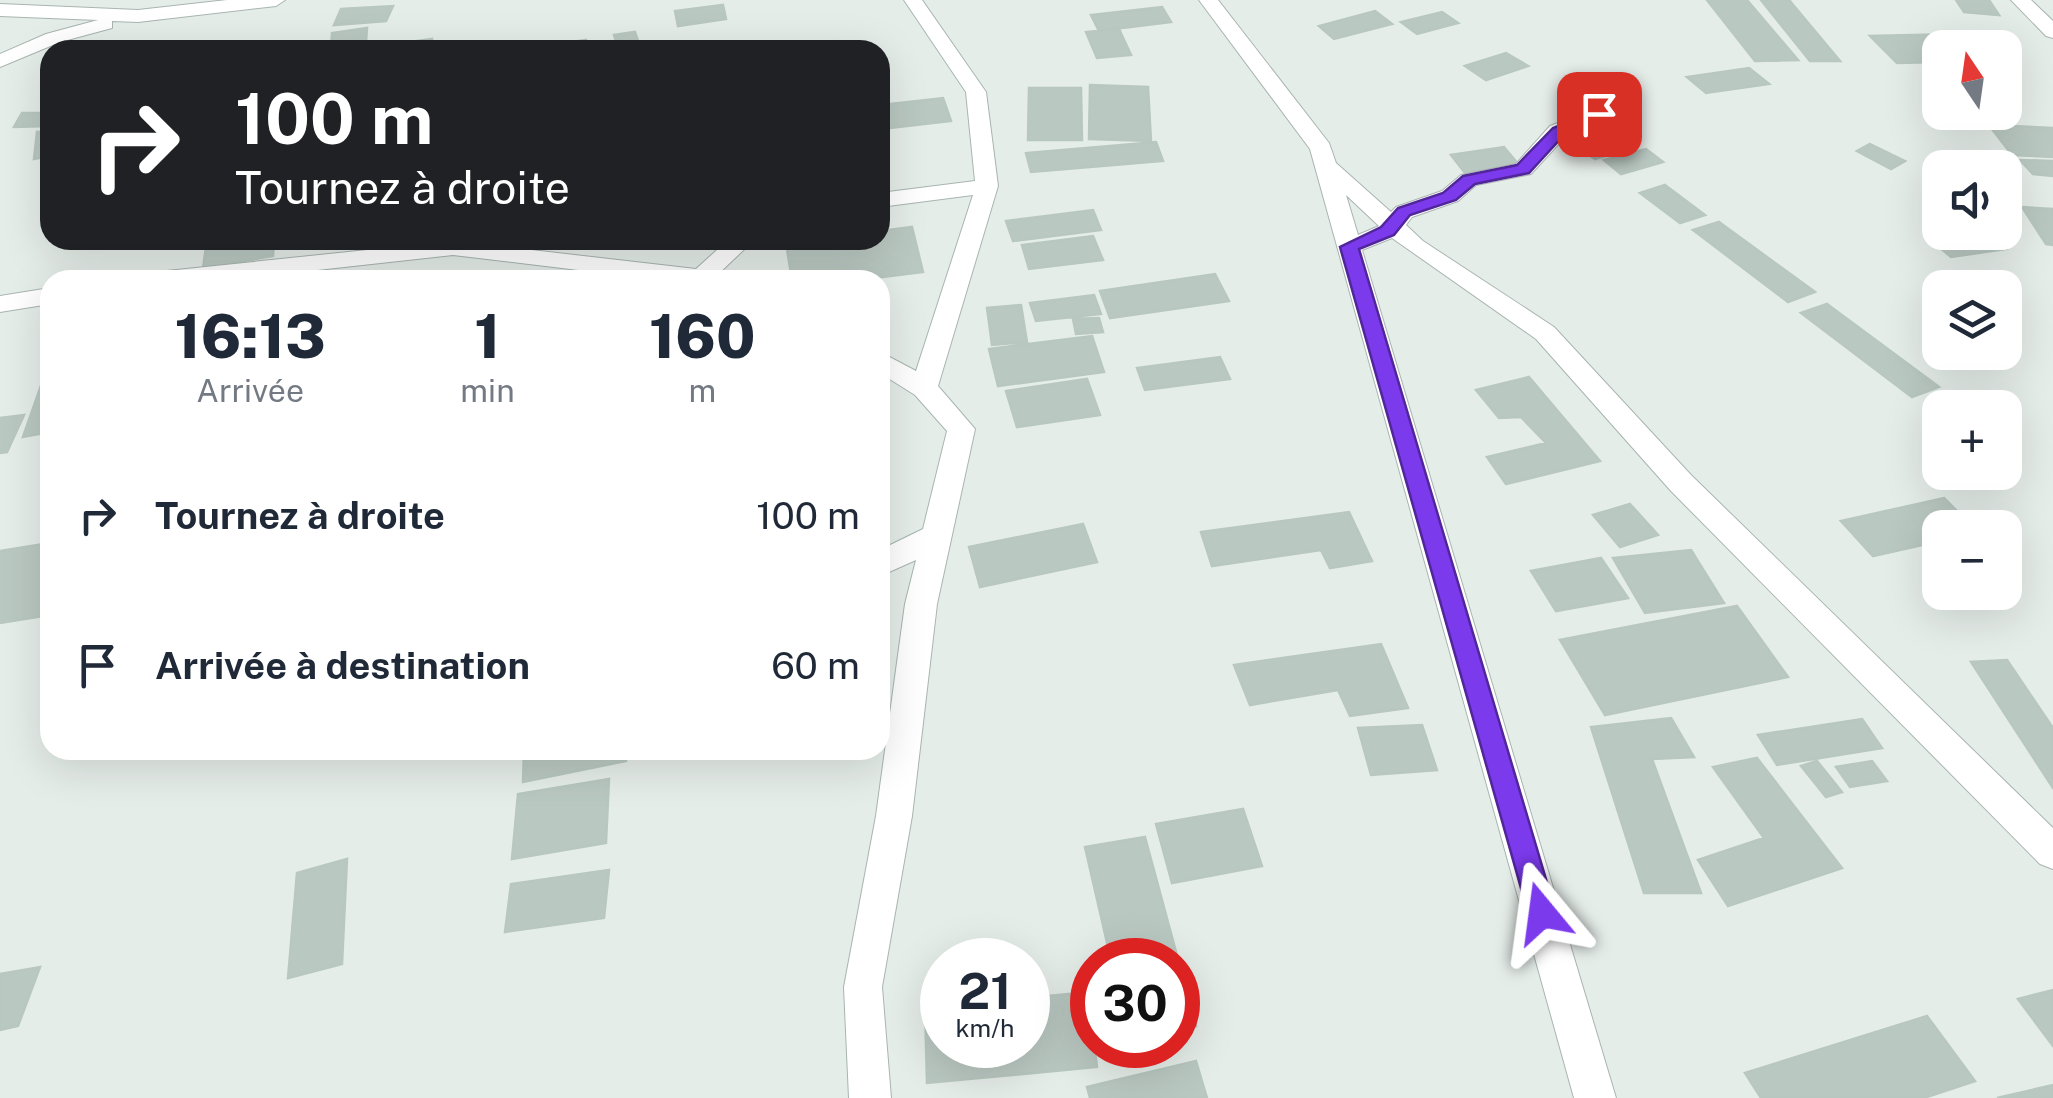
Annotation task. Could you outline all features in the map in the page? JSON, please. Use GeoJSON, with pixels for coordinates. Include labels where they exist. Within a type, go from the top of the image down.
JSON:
{"type":"FeatureCollection","features":[{"type":"Feature","properties":{"kind":"street"},"geometry":{"type":"LineString","coordinates":[[49,40],[175,5],[276,0]]}},
{"type":"Feature","properties":{"kind":"street"},"geometry":{"type":"LineString","coordinates":[[913,0],[976,92],[987,186],[924,388]]}},
{"type":"Feature","properties":{"kind":"street"},"geometry":{"type":"LineString","coordinates":[[1208,0],[1321,148],[1596,1098]]}},
{"type":"Feature","properties":{"kind":"street"},"geometry":{"type":"LineString","coordinates":[[2020,0],[2053,32]]}},
{"type":"Feature","properties":{"kind":"street"},"geometry":{"type":"LineString","coordinates":[[0,10],[138,16]]}},
{"type":"Feature","properties":{"kind":"street"},"geometry":{"type":"LineString","coordinates":[[0,61],[40,44]]}},
{"type":"Feature","properties":{"kind":"street"},"geometry":{"type":"LineString","coordinates":[[1350,247],[1392,226],[1404,212],[1450,196],[1470,180],[1523,169],[1558,131],[1599,114]]}},
{"type":"Feature","properties":{"kind":"street"},"geometry":{"type":"LineString","coordinates":[[1326,166],[1414,246],[1544,333],[1681,483],[2053,852]]}},
{"type":"Feature","properties":{"kind":"street"},"geometry":{"type":"LineString","coordinates":[[890,199],[987,186]]}},
{"type":"Feature","properties":{"kind":"street"},"geometry":{"type":"LineString","coordinates":[[250,270],[434,250]]}},
{"type":"Feature","properties":{"kind":"street"},"geometry":{"type":"LineString","coordinates":[[469,250],[632,270]]}},
{"type":"Feature","properties":{"kind":"street"},"geometry":{"type":"LineString","coordinates":[[714,270],[733,250]]}},
{"type":"Feature","properties":{"kind":"street"},"geometry":{"type":"LineString","coordinates":[[0,304],[40,298]]}},
{"type":"Feature","properties":{"kind":"street"},"geometry":{"type":"LineString","coordinates":[[870,1098],[863,987],[894,816],[921,604],[961,429],[924,388],[890,367]]}},
{"type":"Feature","properties":{"kind":"street"},"geometry":{"type":"LineString","coordinates":[[890,559],[937,536]]}},
{"type":"Feature","properties":{"kind":"building"},"geometry":{"type":"Polygon","coordinates":[[[1707,0],[1747,0],[1798,60],[1755,61],[1707,0]]]}},
{"type":"Feature","properties":{"kind":"building"},"geometry":{"type":"Polygon","coordinates":[[[1761,0],[1789,0],[1840,61],[1810,61],[1761,0]]]}},
{"type":"Feature","properties":{"kind":"building"},"geometry":{"type":"Polygon","coordinates":[[[1956,0],[1989,0],[1999,15],[1964,12],[1956,0]]]}},
{"type":"Feature","properties":{"kind":"building"},"geometry":{"type":"Polygon","coordinates":[[[723,5],[726,19],[678,26],[675,11],[723,5]]]}},
{"type":"Feature","properties":{"kind":"building"},"geometry":{"type":"Polygon","coordinates":[[[393,6],[386,21],[334,25],[341,9],[393,6]]]}},
{"type":"Feature","properties":{"kind":"building"},"geometry":{"type":"Polygon","coordinates":[[[1162,7],[1171,22],[1099,31],[1091,15],[1162,7]]]}},
{"type":"Feature","properties":{"kind":"building"},"geometry":{"type":"Polygon","coordinates":[[[1375,11],[1392,24],[1334,39],[1319,26],[1375,11]]]}},
{"type":"Feature","properties":{"kind":"building"},"geometry":{"type":"Polygon","coordinates":[[[1442,12],[1458,23],[1417,34],[1401,22],[1442,12]]]}},
{"type":"Feature","properties":{"kind":"building"},"geometry":{"type":"Polygon","coordinates":[[[367,28],[366,40],[332,40],[332,33],[367,28]]]}},
{"type":"Feature","properties":{"kind":"building"},"geometry":{"type":"Polygon","coordinates":[[[1119,29],[1131,55],[1097,58],[1086,32],[1119,29]]]}},
{"type":"Feature","properties":{"kind":"building"},"geometry":{"type":"Polygon","coordinates":[[[635,32],[638,40],[616,40],[614,35],[635,32]]]}},
{"type":"Feature","properties":{"kind":"building"},"geometry":{"type":"Polygon","coordinates":[[[1922,35],[1922,62],[1897,63],[1870,36],[1922,35]]]}},
{"type":"Feature","properties":{"kind":"building"},"geometry":{"type":"Polygon","coordinates":[[[1506,53],[1528,66],[1486,80],[1465,66],[1506,53]]]}},
{"type":"Feature","properties":{"kind":"building"},"geometry":{"type":"Polygon","coordinates":[[[1749,68],[1769,84],[1706,93],[1687,77],[1749,68]]]}},
{"type":"Feature","properties":{"kind":"building"},"geometry":{"type":"Polygon","coordinates":[[[1090,85],[1148,87],[1151,141],[1089,139],[1090,85]]]}},
{"type":"Feature","properties":{"kind":"building"},"geometry":{"type":"Polygon","coordinates":[[[1029,88],[1081,88],[1082,140],[1028,140],[1029,88]]]}},
{"type":"Feature","properties":{"kind":"building"},"geometry":{"type":"Polygon","coordinates":[[[943,98],[951,121],[890,128],[890,104],[943,98]]]}},
{"type":"Feature","properties":{"kind":"building"},"geometry":{"type":"Polygon","coordinates":[[[22,113],[40,113],[40,126],[14,127],[22,113]]]}},
{"type":"Feature","properties":{"kind":"building"},"geometry":{"type":"Polygon","coordinates":[[[1606,126],[1635,146],[1595,159],[1566,139],[1606,126]]]}},
{"type":"Feature","properties":{"kind":"building"},"geometry":{"type":"Polygon","coordinates":[[[2053,128],[2053,157],[2022,155],[2022,150],[2008,150],[1993,130],[2053,128]]]}},
{"type":"Feature","properties":{"kind":"building"},"geometry":{"type":"Polygon","coordinates":[[[40,132],[40,158],[34,159],[40,132]]]}},
{"type":"Feature","properties":{"kind":"building"},"geometry":{"type":"Polygon","coordinates":[[[1156,142],[1163,161],[1031,172],[1026,153],[1156,142]]]}},
{"type":"Feature","properties":{"kind":"building"},"geometry":{"type":"Polygon","coordinates":[[[1870,144],[1905,161],[1891,169],[1857,151],[1870,144]]]}},
{"type":"Feature","properties":{"kind":"building"},"geometry":{"type":"Polygon","coordinates":[[[1504,147],[1519,165],[1465,173],[1451,155],[1504,147]]]}},
{"type":"Feature","properties":{"kind":"building"},"geometry":{"type":"Polygon","coordinates":[[[1646,149],[1663,162],[1621,174],[1604,160],[1646,149]]]}},
{"type":"Feature","properties":{"kind":"building"},"geometry":{"type":"Polygon","coordinates":[[[2022,160],[2053,161],[2053,176],[2033,174],[2022,160]]]}},
{"type":"Feature","properties":{"kind":"building"},"geometry":{"type":"Polygon","coordinates":[[[1665,185],[1705,215],[1680,223],[1640,193],[1665,185]]]}},
{"type":"Feature","properties":{"kind":"building"},"geometry":{"type":"Polygon","coordinates":[[[2022,207],[2053,209],[2053,245],[2046,244],[2022,207]]]}},
{"type":"Feature","properties":{"kind":"building"},"geometry":{"type":"Polygon","coordinates":[[[1093,210],[1101,230],[1013,241],[1006,221],[1093,210]]]}},
{"type":"Feature","properties":{"kind":"building"},"geometry":{"type":"Polygon","coordinates":[[[1719,222],[1815,292],[1788,302],[1693,230],[1719,222]]]}},
{"type":"Feature","properties":{"kind":"building"},"geometry":{"type":"Polygon","coordinates":[[[912,227],[923,272],[890,276],[890,270],[790,270],[787,250],[890,250],[890,230],[912,227]]]}},
{"type":"Feature","properties":{"kind":"building"},"geometry":{"type":"Polygon","coordinates":[[[1093,236],[1103,260],[1029,269],[1022,245],[1093,236]]]}},
{"type":"Feature","properties":{"kind":"building"},"geometry":{"type":"Polygon","coordinates":[[[206,250],[273,250],[273,256],[203,268],[206,250]]]}},
{"type":"Feature","properties":{"kind":"building"},"geometry":{"type":"Polygon","coordinates":[[[1943,250],[1999,250],[1951,257],[1943,250]]]}},
{"type":"Feature","properties":{"kind":"building"},"geometry":{"type":"Polygon","coordinates":[[[1215,274],[1229,301],[1110,318],[1100,291],[1215,274]]]}},
{"type":"Feature","properties":{"kind":"building"},"geometry":{"type":"Polygon","coordinates":[[[1094,295],[1101,314],[1036,321],[1030,303],[1094,295]]]}},
{"type":"Feature","properties":{"kind":"building"},"geometry":{"type":"Polygon","coordinates":[[[1827,304],[1939,387],[1922,390],[1912,397],[1801,313],[1827,304]]]}},
{"type":"Feature","properties":{"kind":"building"},"geometry":{"type":"Polygon","coordinates":[[[1021,305],[1027,342],[992,345],[987,308],[1021,305]]]}},
{"type":"Feature","properties":{"kind":"building"},"geometry":{"type":"Polygon","coordinates":[[[1099,318],[1103,332],[1076,334],[1073,319],[1099,318]]]}},
{"type":"Feature","properties":{"kind":"building"},"geometry":{"type":"Polygon","coordinates":[[[1092,336],[1104,372],[998,386],[989,349],[1092,336]]]}},
{"type":"Feature","properties":{"kind":"building"},"geometry":{"type":"Polygon","coordinates":[[[1220,357],[1230,379],[1145,390],[1137,368],[1220,357]]]}},
{"type":"Feature","properties":{"kind":"building"},"geometry":{"type":"Polygon","coordinates":[[[1529,377],[1600,461],[1506,484],[1487,457],[1546,443],[1521,417],[1499,418],[1476,390],[1529,377]]]}},
{"type":"Feature","properties":{"kind":"building"},"geometry":{"type":"Polygon","coordinates":[[[1087,379],[1100,415],[1017,427],[1006,391],[1087,379]]]}},
{"type":"Feature","properties":{"kind":"building"},"geometry":{"type":"Polygon","coordinates":[[[40,389],[40,434],[23,437],[40,389]]]}},
{"type":"Feature","properties":{"kind":"building"},"geometry":{"type":"Polygon","coordinates":[[[24,415],[7,452],[0,453],[0,418],[24,415]]]}},
{"type":"Feature","properties":{"kind":"building"},"geometry":{"type":"Polygon","coordinates":[[[1944,498],[1956,510],[1922,510],[1922,545],[1873,556],[1841,521],[1944,498]]]}},
{"type":"Feature","properties":{"kind":"building"},"geometry":{"type":"Polygon","coordinates":[[[1630,504],[1658,535],[1620,547],[1593,515],[1630,504]]]}},
{"type":"Feature","properties":{"kind":"building"},"geometry":{"type":"Polygon","coordinates":[[[1349,512],[1372,561],[1330,568],[1321,550],[1212,566],[1201,532],[1349,512]]]}},
{"type":"Feature","properties":{"kind":"building"},"geometry":{"type":"Polygon","coordinates":[[[1083,524],[1097,562],[980,587],[969,547],[1083,524]]]}},
{"type":"Feature","properties":{"kind":"building"},"geometry":{"type":"Polygon","coordinates":[[[40,545],[40,617],[0,623],[0,551],[40,545]]]}},
{"type":"Feature","properties":{"kind":"building"},"geometry":{"type":"Polygon","coordinates":[[[1691,550],[1724,603],[1645,613],[1613,558],[1691,550]]]}},
{"type":"Feature","properties":{"kind":"building"},"geometry":{"type":"Polygon","coordinates":[[[1601,558],[1628,598],[1556,611],[1531,571],[1601,558]]]}},
{"type":"Feature","properties":{"kind":"building"},"geometry":{"type":"Polygon","coordinates":[[[1737,606],[1788,677],[1605,715],[1560,640],[1737,606]]]}},
{"type":"Feature","properties":{"kind":"building"},"geometry":{"type":"Polygon","coordinates":[[[1381,644],[1408,708],[1350,716],[1338,690],[1250,705],[1234,665],[1381,644]]]}},
{"type":"Feature","properties":{"kind":"building"},"geometry":{"type":"Polygon","coordinates":[[[2007,660],[2053,728],[2053,788],[1971,662],[2007,660]]]}},
{"type":"Feature","properties":{"kind":"building"},"geometry":{"type":"Polygon","coordinates":[[[1671,718],[1694,757],[1652,759],[1701,893],[1644,893],[1591,727],[1671,718]]]}},
{"type":"Feature","properties":{"kind":"building"},"geometry":{"type":"Polygon","coordinates":[[[1862,719],[1882,748],[1777,765],[1758,735],[1862,719]]]}},
{"type":"Feature","properties":{"kind":"building"},"geometry":{"type":"Polygon","coordinates":[[[1422,725],[1437,770],[1371,775],[1358,728],[1422,725]]]}},
{"type":"Feature","properties":{"kind":"building"},"geometry":{"type":"Polygon","coordinates":[[[1757,758],[1842,868],[1728,906],[1698,860],[1764,838],[1713,767],[1757,758]]]}},
{"type":"Feature","properties":{"kind":"building"},"geometry":{"type":"Polygon","coordinates":[[[524,760],[626,760],[626,761],[523,782],[524,760]]]}},
{"type":"Feature","properties":{"kind":"building"},"geometry":{"type":"Polygon","coordinates":[[[1817,761],[1842,792],[1826,797],[1801,766],[1817,761]]]}},
{"type":"Feature","properties":{"kind":"building"},"geometry":{"type":"Polygon","coordinates":[[[1872,761],[1887,781],[1850,787],[1836,767],[1872,761]]]}},
{"type":"Feature","properties":{"kind":"building"},"geometry":{"type":"Polygon","coordinates":[[[609,779],[606,843],[512,859],[518,794],[609,779]]]}},
{"type":"Feature","properties":{"kind":"building"},"geometry":{"type":"Polygon","coordinates":[[[1243,809],[1262,866],[1172,883],[1156,824],[1243,809]]]}},
{"type":"Feature","properties":{"kind":"building"},"geometry":{"type":"Polygon","coordinates":[[[1145,837],[1172,938],[1106,938],[1085,847],[1145,837]]]}},
{"type":"Feature","properties":{"kind":"building"},"geometry":{"type":"Polygon","coordinates":[[[347,859],[342,964],[288,978],[297,873],[347,859]]]}},
{"type":"Feature","properties":{"kind":"building"},"geometry":{"type":"Polygon","coordinates":[[[609,870],[604,918],[505,932],[511,884],[609,870]]]}},
{"type":"Feature","properties":{"kind":"building"},"geometry":{"type":"Polygon","coordinates":[[[40,967],[18,1026],[0,1030],[0,974],[40,967]]]}},
{"type":"Feature","properties":{"kind":"building"},"geometry":{"type":"Polygon","coordinates":[[[2053,990],[2053,1046],[2018,999],[2053,990]]]}},
{"type":"Feature","properties":{"kind":"building"},"geometry":{"type":"Polygon","coordinates":[[[1070,994],[1070,1068],[1086,1068],[927,1083],[927,1068],[1050,1068],[1050,996],[1070,994]]]}},
{"type":"Feature","properties":{"kind":"building"},"geometry":{"type":"Polygon","coordinates":[[[1927,1016],[1975,1081],[1924,1098],[1761,1098],[1745,1073],[1927,1016]]]}},
{"type":"Feature","properties":{"kind":"building"},"geometry":{"type":"Polygon","coordinates":[[[1167,1068],[1198,1068],[1207,1098],[1090,1098],[1087,1087],[1167,1068]]]}},
{"type":"Feature","properties":{"kind":"building"},"geometry":{"type":"Polygon","coordinates":[[[2053,1085],[2053,1098],[1997,1098],[2053,1085]]]}},
{"type":"Feature","properties":{"kind":"route"},"geometry":{"type":"LineString","coordinates":[[1542,913],[1350,247],[1388,231],[1404,212],[1450,196],[1470,180],[1523,169],[1558,131],[1599,114]]}}]}
